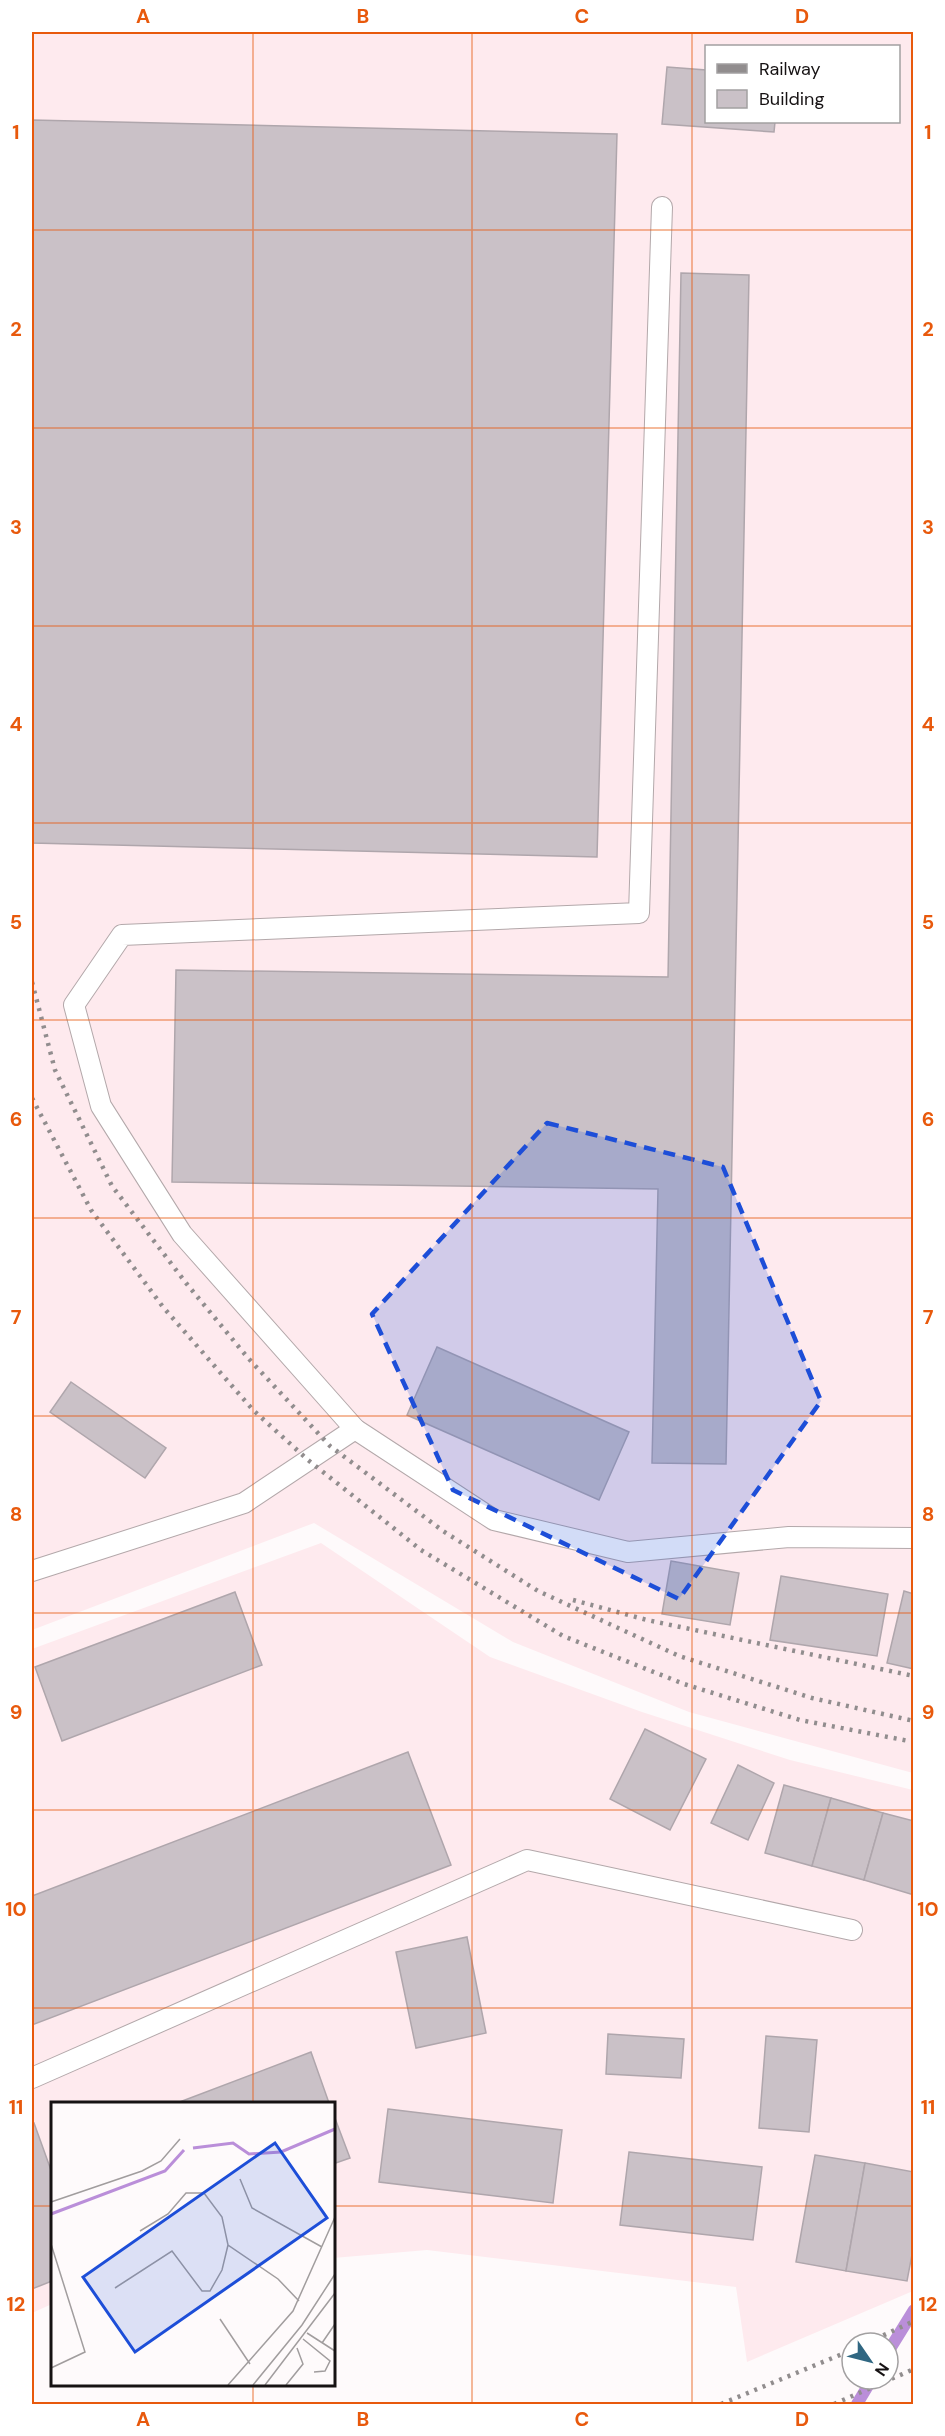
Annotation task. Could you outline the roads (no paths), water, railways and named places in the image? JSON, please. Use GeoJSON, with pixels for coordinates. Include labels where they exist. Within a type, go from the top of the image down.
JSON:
{"type":"FeatureCollection","features":[{"type":"Feature","properties":{"kind":"lane"},"geometry":{"type":"LineString","coordinates":[[662,207],[639,913],[122,935],[74,1005],[101,1106],[182,1234],[355,1429],[494,1520],[628,1552],[789,1537],[914,1539]]}},
{"type":"Feature","properties":{"kind":"lane"},"geometry":{"type":"LineString","coordinates":[[32,1571],[244,1503],[355,1429]]}},
{"type":"Feature","properties":{"kind":"lane"},"geometry":{"type":"LineString","coordinates":[[32,2078],[527,1860],[852,1930]]}},
{"type":"Feature","properties":{"kind":"waterway"},"geometry":{"type":"LineString","coordinates":[[900,2333],[914,2310]]}},
{"type":"Feature","properties":{"kind":"waterway"},"geometry":{"type":"LineString","coordinates":[[857,2404],[865,2391]]}},
{"type":"Feature","properties":{"kind":"railway"},"geometry":{"type":"LineString","coordinates":[[32,982],[55,1070],[112,1186],[186,1283],[248,1358],[330,1446],[443,1531],[538,1591],[679,1656],[812,1698],[914,1721]]}},
{"type":"Feature","properties":{"kind":"railway"},"geometry":{"type":"LineString","coordinates":[[32,1098],[91,1210],[163,1307],[253,1410],[308,1460],[421,1550],[563,1636],[684,1684],[800,1720],[914,1742]]}},
{"type":"Feature","properties":{"kind":"railway"},"geometry":{"type":"LineString","coordinates":[[573,1600],[647,1620],[914,1676]]}},
{"type":"Feature","properties":{"kind":"railway"},"geometry":{"type":"LineString","coordinates":[[893,2331],[914,2321]]}},
{"type":"Feature","properties":{"kind":"railway"},"geometry":{"type":"LineString","coordinates":[[721,2404],[840,2355]]}},
{"type":"Feature","properties":{"kind":"railway"},"geometry":{"type":"LineString","coordinates":[[834,2404],[914,2369]]}}]}
